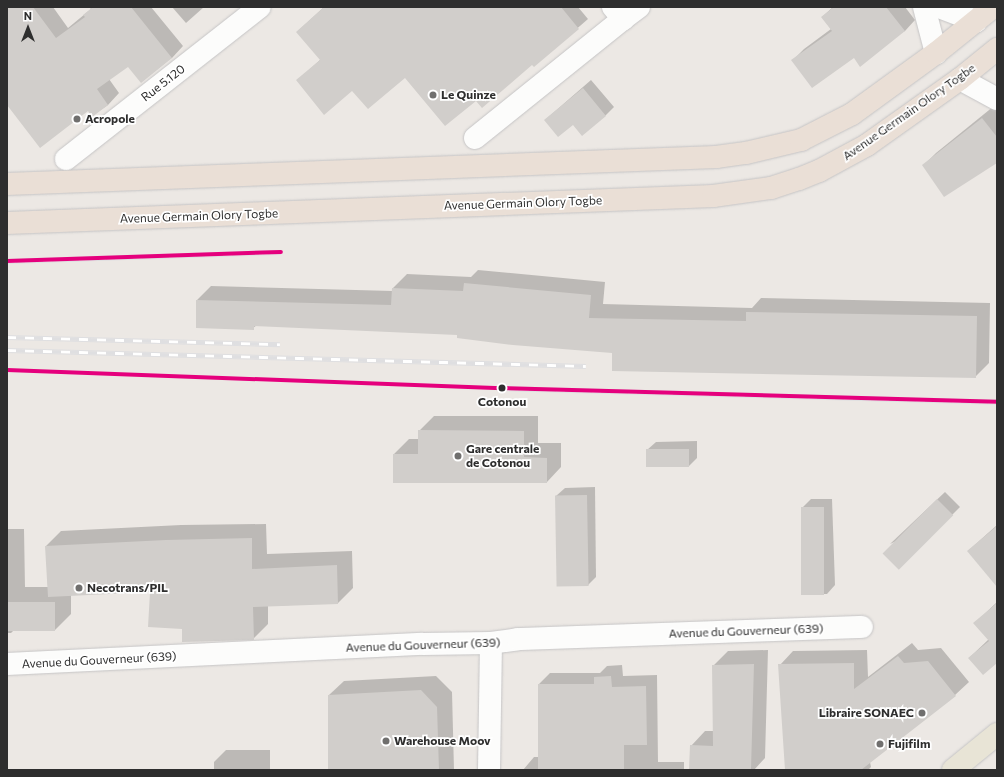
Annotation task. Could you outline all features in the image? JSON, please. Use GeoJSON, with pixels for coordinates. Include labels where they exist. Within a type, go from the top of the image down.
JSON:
{"type":"FeatureCollection","features":[{"type":"Feature","properties":{"kind":"highway"},"geometry":{"type":"LineString","coordinates":[[7,184],[716,157],[776,147],[801,140],[852,114],[936,53],[993,7]]}},
{"type":"Feature","properties":{"kind":"highway","name":"Avenue Germain Olory Togbe"},"geometry":{"type":"LineString","coordinates":[[7,223],[713,196],[771,188],[799,180],[844,159],[867,145],[997,51]]}},
{"type":"Feature","properties":{"kind":"main road"},"geometry":{"type":"LineString","coordinates":[[953,770],[997,734]]}},
{"type":"Feature","properties":{"kind":"street","name":"Rue 5.120"},"geometry":{"type":"LineString","coordinates":[[66,159],[260,7]]}},
{"type":"Feature","properties":{"kind":"street"},"geometry":{"type":"LineString","coordinates":[[924,7],[936,53]]}},
{"type":"Feature","properties":{"kind":"street"},"geometry":{"type":"LineString","coordinates":[[939,7],[976,21]]}},
{"type":"Feature","properties":{"kind":"street"},"geometry":{"type":"LineString","coordinates":[[475,138],[625,11]]}},
{"type":"Feature","properties":{"kind":"street"},"geometry":{"type":"LineString","coordinates":[[960,79],[997,99]]}},
{"type":"Feature","properties":{"kind":"street","name":"Avenue du Gouverneur (639)"},"geometry":{"type":"LineString","coordinates":[[7,664],[423,644],[491,643],[518,639],[862,627]]}},
{"type":"Feature","properties":{"kind":"street"},"geometry":{"type":"LineString","coordinates":[[489,770],[491,643]]}},
{"type":"Feature","properties":{"kind":"building"},"geometry":{"type":"Polygon","coordinates":[[[7,7],[33,7],[56,38],[85,17],[83,15],[93,7],[131,7],[172,58],[141,83],[128,67],[97,89],[108,105],[92,117],[88,111],[40,148],[7,105],[7,7]]]}},
{"type":"Feature","properties":{"kind":"building"},"geometry":{"type":"Polygon","coordinates":[[[324,7],[561,7],[579,29],[534,67],[532,65],[482,108],[476,101],[445,126],[405,78],[368,109],[352,91],[324,115],[296,80],[320,60],[296,32],[324,7]]]}},
{"type":"Feature","properties":{"kind":"building"},"geometry":{"type":"Polygon","coordinates":[[[834,7],[886,7],[905,31],[860,67],[854,58],[812,88],[791,60],[832,31],[821,17],[834,7]]]}},
{"type":"Feature","properties":{"kind":"building"},"geometry":{"type":"Polygon","coordinates":[[[583,88],[606,116],[582,136],[573,125],[558,137],[544,120],[583,88]]]}},
{"type":"Feature","properties":{"kind":"building"},"geometry":{"type":"Polygon","coordinates":[[[982,118],[997,137],[997,163],[944,197],[922,165],[982,118]]]}},
{"type":"Feature","properties":{"kind":"building"},"geometry":{"type":"Polygon","coordinates":[[[464,283],[591,295],[589,318],[746,321],[746,312],[977,316],[976,378],[612,371],[612,353],[513,345],[457,338],[457,335],[254,326],[254,330],[196,328],[196,300],[391,305],[392,288],[463,291],[464,283]]]}},
{"type":"Feature","properties":{"kind":"building","name":"Gare centrale de Cotonou"},"geometry":{"type":"Polygon","coordinates":[[[418,430],[524,431],[524,457],[547,458],[547,483],[393,483],[393,454],[418,454],[418,430]]]}},
{"type":"Feature","properties":{"kind":"building"},"geometry":{"type":"Polygon","coordinates":[[[646,449],[689,449],[689,467],[646,467],[646,449]]]}},
{"type":"Feature","properties":{"kind":"building"},"geometry":{"type":"Polygon","coordinates":[[[587,495],[589,586],[557,587],[555,496],[587,495]]]}},
{"type":"Feature","properties":{"kind":"building"},"geometry":{"type":"Polygon","coordinates":[[[937,499],[953,515],[899,570],[883,553],[937,499]]]}},
{"type":"Feature","properties":{"kind":"building"},"geometry":{"type":"Polygon","coordinates":[[[801,507],[824,507],[824,595],[801,595],[801,507]]]}},
{"type":"Feature","properties":{"kind":"building"},"geometry":{"type":"Polygon","coordinates":[[[997,526],[997,587],[967,551],[997,526]]]}},
{"type":"Feature","properties":{"kind":"building"},"geometry":{"type":"Polygon","coordinates":[[[252,538],[252,569],[337,565],[338,604],[253,607],[254,640],[182,642],[182,629],[148,627],[150,592],[48,597],[45,546],[166,540],[252,538]]]}},
{"type":"Feature","properties":{"kind":"building"},"geometry":{"type":"Polygon","coordinates":[[[7,602],[55,602],[55,631],[7,631],[7,602]]]}},
{"type":"Feature","properties":{"kind":"building"},"geometry":{"type":"Polygon","coordinates":[[[997,603],[997,663],[983,675],[968,658],[989,641],[973,623],[997,603]]]}},
{"type":"Feature","properties":{"kind":"building"},"geometry":{"type":"Polygon","coordinates":[[[898,656],[904,663],[928,661],[956,696],[861,770],[785,770],[778,664],[854,663],[854,689],[898,656]]]}},
{"type":"Feature","properties":{"kind":"building"},"geometry":{"type":"Polygon","coordinates":[[[754,664],[751,770],[689,770],[690,745],[713,746],[712,665],[754,664]]]}},
{"type":"Feature","properties":{"kind":"building"},"geometry":{"type":"Polygon","coordinates":[[[611,676],[612,687],[646,686],[647,745],[624,745],[624,770],[538,770],[538,684],[594,684],[594,677],[611,676]]]}},
{"type":"Feature","properties":{"kind":"building"},"geometry":{"type":"Polygon","coordinates":[[[421,690],[437,707],[439,770],[328,770],[328,695],[421,690]]]}},
{"type":"Feature","properties":{"kind":"railway"},"geometry":{"type":"LineString","coordinates":[[7,261],[281,252]]}},
{"type":"Feature","properties":{"kind":"railway"},"geometry":{"type":"LineString","coordinates":[[7,337],[280,344]]}},
{"type":"Feature","properties":{"kind":"railway"},"geometry":{"type":"LineString","coordinates":[[7,350],[586,366]]}},
{"type":"Feature","properties":{"kind":"railway"},"geometry":{"type":"LineString","coordinates":[[502,388],[997,402]]}},
{"type":"Feature","properties":{"kind":"transit line"},"geometry":{"type":"LineString","coordinates":[[7,261],[281,252]]}},
{"type":"Feature","properties":{"kind":"transit line"},"geometry":{"type":"LineString","coordinates":[[7,370],[502,388],[997,402]]}},
{"type":"Feature","properties":{"kind":"place","name":"Le Quinze"},"geometry":{"type":"Point","coordinates":[433,95]}},
{"type":"Feature","properties":{"kind":"place","name":"Acropole"},"geometry":{"type":"Point","coordinates":[77,119]}},
{"type":"Feature","properties":{"kind":"place","name":"Cotonou"},"geometry":{"type":"Point","coordinates":[502,388]}},
{"type":"Feature","properties":{"kind":"place","name":"Gare centrale de Cotonou"},"geometry":{"type":"Point","coordinates":[458,456]}},
{"type":"Feature","properties":{"kind":"place","name":"Necotrans/PIL"},"geometry":{"type":"Point","coordinates":[79,588]}},
{"type":"Feature","properties":{"kind":"place","name":"Libraire SONAEC"},"geometry":{"type":"Point","coordinates":[922,713]}},
{"type":"Feature","properties":{"kind":"place","name":"Warehouse Moov"},"geometry":{"type":"Point","coordinates":[386,741]}},
{"type":"Feature","properties":{"kind":"place","name":"Fujifilm"},"geometry":{"type":"Point","coordinates":[880,744]}}]}
